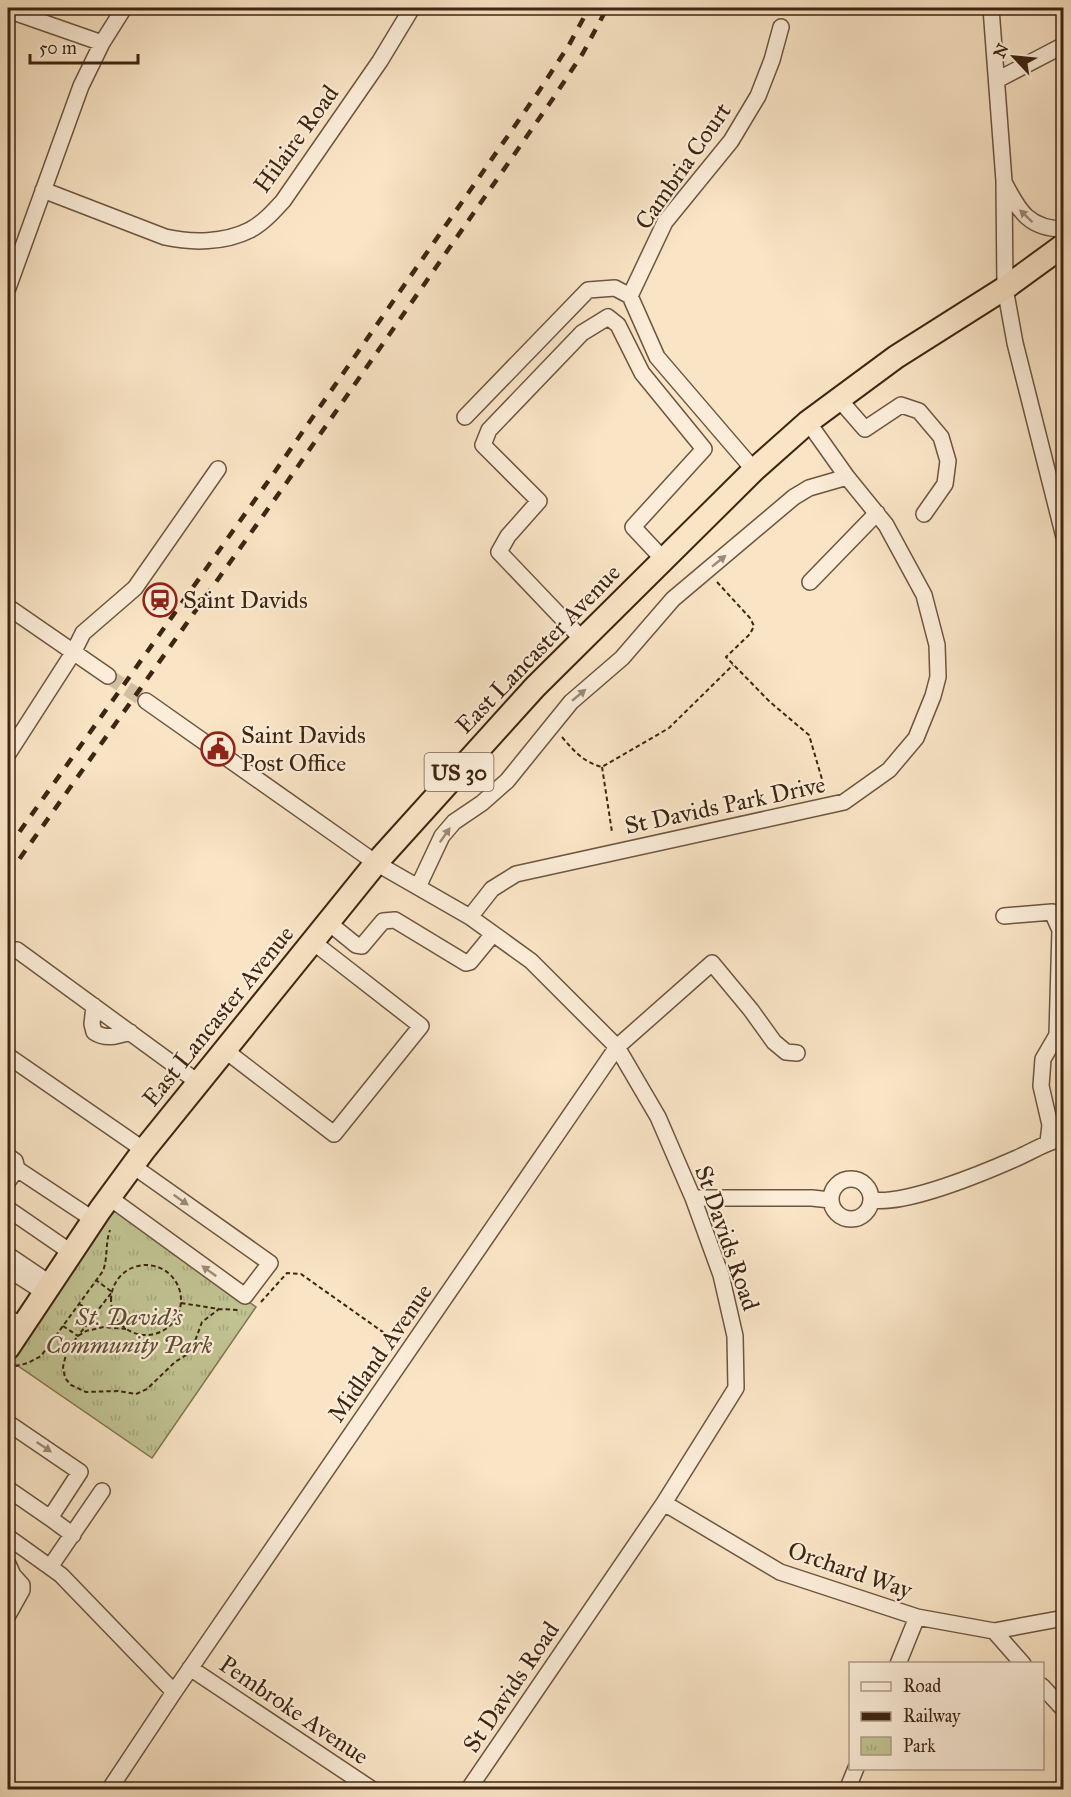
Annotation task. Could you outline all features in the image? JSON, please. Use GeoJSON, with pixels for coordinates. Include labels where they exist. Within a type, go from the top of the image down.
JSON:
{"type":"FeatureCollection","features":[{"type":"Feature","properties":{"kind":"highway","name":"East Lancaster Avenue"},"geometry":{"type":"LineString","coordinates":[[8,1348],[15,1322],[48,1288],[94,1221],[115,1202],[138,1158],[376,863],[535,687],[754,470],[808,422],[896,357],[1005,288],[1064,245]]}},
{"type":"Feature","properties":{"kind":"highway","name":"East Lancaster Avenue"},"geometry":{"type":"LineString","coordinates":[[1005,288],[1064,262]]}},
{"type":"Feature","properties":{"kind":"street"},"geometry":{"type":"LineString","coordinates":[[9,8],[16,13],[102,42]]}},
{"type":"Feature","properties":{"kind":"street"},"geometry":{"type":"LineString","coordinates":[[8,288],[81,86],[102,42],[124,8]]}},
{"type":"Feature","properties":{"kind":"street","name":"Hilaire Road"},"geometry":{"type":"LineString","coordinates":[[43,190],[165,237],[183,241],[207,241],[230,237],[250,230],[283,201],[380,61],[412,8]]}},
{"type":"Feature","properties":{"kind":"street"},"geometry":{"type":"LineString","coordinates":[[991,8],[1004,181],[1005,288],[1015,343],[1060,506],[1064,537]]}},
{"type":"Feature","properties":{"kind":"street","name":"Cambria Court"},"geometry":{"type":"LineString","coordinates":[[630,296],[665,222],[731,141],[758,96],[772,60],[781,27]]}},
{"type":"Feature","properties":{"kind":"street"},"geometry":{"type":"LineString","coordinates":[[997,80],[1064,45]]}},
{"type":"Feature","properties":{"kind":"street"},"geometry":{"type":"LineString","coordinates":[[1004,181],[1017,206],[1032,222],[1044,227],[1064,229]]}},
{"type":"Feature","properties":{"kind":"street"},"geometry":{"type":"LineString","coordinates":[[465,417],[588,290],[615,288],[630,296],[657,357],[754,470]]}},
{"type":"Feature","properties":{"kind":"street"},"geometry":{"type":"LineString","coordinates":[[582,639],[499,552],[508,536],[539,501],[483,445],[489,430],[582,333],[608,317],[618,325],[642,374],[704,448],[633,526],[663,559]]}},
{"type":"Feature","properties":{"kind":"street"},"geometry":{"type":"LineString","coordinates":[[838,398],[866,429],[901,405],[919,411],[941,437],[948,461],[945,484],[924,514]]}},
{"type":"Feature","properties":{"kind":"street","name":"St Davids Park Drive"},"geometry":{"type":"LineString","coordinates":[[470,917],[492,889],[516,874],[844,802],[889,770],[916,738],[926,716],[938,677],[937,645],[924,596],[886,525],[847,477],[808,422]]}},
{"type":"Feature","properties":{"kind":"street"},"geometry":{"type":"LineString","coordinates":[[8,754],[73,653],[82,633],[135,588],[218,469]]}},
{"type":"Feature","properties":{"kind":"street"},"geometry":{"type":"LineString","coordinates":[[418,887],[442,836],[454,822],[507,781],[571,702],[622,658],[673,598],[794,497],[809,488],[847,477]]}},
{"type":"Feature","properties":{"kind":"street"},"geometry":{"type":"LineString","coordinates":[[810,582],[877,513]]}},
{"type":"Feature","properties":{"kind":"street"},"geometry":{"type":"LineString","coordinates":[[8,607],[108,676]]}},
{"type":"Feature","properties":{"kind":"street","name":"St Davids Road"},"geometry":{"type":"LineString","coordinates":[[146,701],[376,863],[470,917],[531,961],[617,1047],[658,1117],[693,1198],[721,1275],[735,1336],[736,1388],[664,1503],[468,1790]]}},
{"type":"Feature","properties":{"kind":"street"},"geometry":{"type":"LineString","coordinates":[[871,1200],[889,1201],[978,1175],[1056,1140],[1041,1086],[1043,1059],[1057,1035],[1060,930],[1052,912],[1004,916]]}},
{"type":"Feature","properties":{"kind":"street"},"geometry":{"type":"LineString","coordinates":[[329,923],[356,945],[362,946],[383,921],[395,920],[466,963],[470,962],[493,934]]}},
{"type":"Feature","properties":{"kind":"street"},"geometry":{"type":"LineString","coordinates":[[226,1051],[334,1134],[421,1026],[314,942]]}},
{"type":"Feature","properties":{"kind":"street"},"geometry":{"type":"LineString","coordinates":[[8,951],[17,950],[199,1083]]}},
{"type":"Feature","properties":{"kind":"street","name":"Midland Avenue"},"geometry":{"type":"LineString","coordinates":[[109,1790],[190,1668],[617,1047],[712,963],[774,1042],[786,1052],[797,1053]]}},
{"type":"Feature","properties":{"kind":"street"},"geometry":{"type":"LineString","coordinates":[[8,1056],[270,1263],[244,1296],[115,1202]]}},
{"type":"Feature","properties":{"kind":"street"},"geometry":{"type":"LineString","coordinates":[[8,1156],[15,1161],[12,1175],[94,1221]]}},
{"type":"Feature","properties":{"kind":"street"},"geometry":{"type":"LineString","coordinates":[[849,1178],[860,1180],[866,1185],[871,1200],[865,1213],[852,1219],[838,1214],[830,1200],[834,1187],[849,1178]]}},
{"type":"Feature","properties":{"kind":"street"},"geometry":{"type":"LineString","coordinates":[[693,1198],[830,1200]]}},
{"type":"Feature","properties":{"kind":"street"},"geometry":{"type":"LineString","coordinates":[[8,1209],[72,1253]]}},
{"type":"Feature","properties":{"kind":"street"},"geometry":{"type":"LineString","coordinates":[[8,1254],[48,1288]]}},
{"type":"Feature","properties":{"kind":"street"},"geometry":{"type":"LineString","coordinates":[[8,1269],[48,1288]]}},
{"type":"Feature","properties":{"kind":"street"},"geometry":{"type":"LineString","coordinates":[[8,1423],[80,1472],[50,1518]]}},
{"type":"Feature","properties":{"kind":"street"},"geometry":{"type":"LineString","coordinates":[[8,1489],[73,1534]]}},
{"type":"Feature","properties":{"kind":"street"},"geometry":{"type":"LineString","coordinates":[[50,1567],[102,1491]]}},
{"type":"Feature","properties":{"kind":"street","name":"Orchard Way"},"geometry":{"type":"LineString","coordinates":[[664,1503],[780,1572],[917,1617],[994,1631]]}},
{"type":"Feature","properties":{"kind":"street"},"geometry":{"type":"LineString","coordinates":[[8,1615],[22,1590],[22,1585],[13,1575],[8,1564],[13,1541],[61,1575],[174,1692]]}},
{"type":"Feature","properties":{"kind":"street"},"geometry":{"type":"LineString","coordinates":[[899,1662],[917,1617]]}},
{"type":"Feature","properties":{"kind":"street"},"geometry":{"type":"LineString","coordinates":[[994,1631],[1064,1618]]}},
{"type":"Feature","properties":{"kind":"street"},"geometry":{"type":"LineString","coordinates":[[994,1631],[1021,1662]]}},
{"type":"Feature","properties":{"kind":"street","name":"Pembroke Avenue"},"geometry":{"type":"LineString","coordinates":[[190,1668],[373,1790]]}},
{"type":"Feature","properties":{"kind":"street"},"geometry":{"type":"LineString","coordinates":[[1044,1688],[1064,1710]]}},
{"type":"Feature","properties":{"kind":"street"},"geometry":{"type":"LineString","coordinates":[[847,1790],[855,1770]]}},
{"type":"Feature","properties":{"kind":"path"},"geometry":{"type":"LineString","coordinates":[[712,577],[750,618],[754,626],[750,634],[726,657],[770,702],[809,735],[824,786]]}},
{"type":"Feature","properties":{"kind":"path"},"geometry":{"type":"LineString","coordinates":[[557,732],[581,758],[602,767],[669,728],[734,664]]}},
{"type":"Feature","properties":{"kind":"path"},"geometry":{"type":"LineString","coordinates":[[602,767],[612,832]]}},
{"type":"Feature","properties":{"kind":"path"},"geometry":{"type":"LineString","coordinates":[[8,1368],[28,1363],[41,1356],[96,1280],[106,1263],[106,1240],[112,1224],[121,1213],[115,1202]]}},
{"type":"Feature","properties":{"kind":"path"},"geometry":{"type":"LineString","coordinates":[[78,1336],[86,1331],[104,1328],[126,1329],[141,1335],[157,1333],[168,1327],[176,1318],[181,1303],[181,1294],[176,1281],[165,1270],[153,1265],[138,1265],[125,1271],[116,1281],[112,1292],[67,1350],[64,1359],[63,1367],[70,1385],[86,1392],[118,1391],[136,1394],[147,1389],[175,1362],[191,1352],[202,1322],[219,1309]]}},
{"type":"Feature","properties":{"kind":"path"},"geometry":{"type":"LineString","coordinates":[[256,1305],[287,1273],[301,1274],[409,1350]]}},
{"type":"Feature","properties":{"kind":"path"},"geometry":{"type":"LineString","coordinates":[[96,1280],[112,1292]]}},
{"type":"Feature","properties":{"kind":"path"},"geometry":{"type":"LineString","coordinates":[[112,1292],[112,1309],[117,1320],[126,1329]]}},
{"type":"Feature","properties":{"kind":"path"},"geometry":{"type":"LineString","coordinates":[[181,1303],[219,1309],[248,1310]]}},
{"type":"Feature","properties":{"kind":"path"},"geometry":{"type":"LineString","coordinates":[[79,1304],[95,1314]]}},
{"type":"Feature","properties":{"kind":"path"},"geometry":{"type":"LineString","coordinates":[[63,1326],[78,1336]]}},
{"type":"Feature","properties":{"kind":"green space","name":"St. David's Community Park"},"geometry":{"type":"Polygon","coordinates":[[[100,1210],[121,1213],[256,1307],[152,1458],[8,1359],[100,1210]]]}},
{"type":"Feature","properties":{"kind":"tunnel"},"geometry":{"type":"LineString","coordinates":[[108,676],[146,701]]}},
{"type":"Feature","properties":{"kind":"railway"},"geometry":{"type":"LineString","coordinates":[[8,848],[274,473],[539,91],[569,45],[589,8]]}},
{"type":"Feature","properties":{"kind":"railway"},"geometry":{"type":"LineString","coordinates":[[8,875],[287,482],[552,100],[583,53],[607,8]]}},
{"type":"Feature","properties":{"kind":"place","name":"Saint Davids"},"geometry":{"type":"Point","coordinates":[160,600]}},
{"type":"Feature","properties":{"kind":"place","name":"Saint Davids Post Office"},"geometry":{"type":"Point","coordinates":[218,749]}}]}
